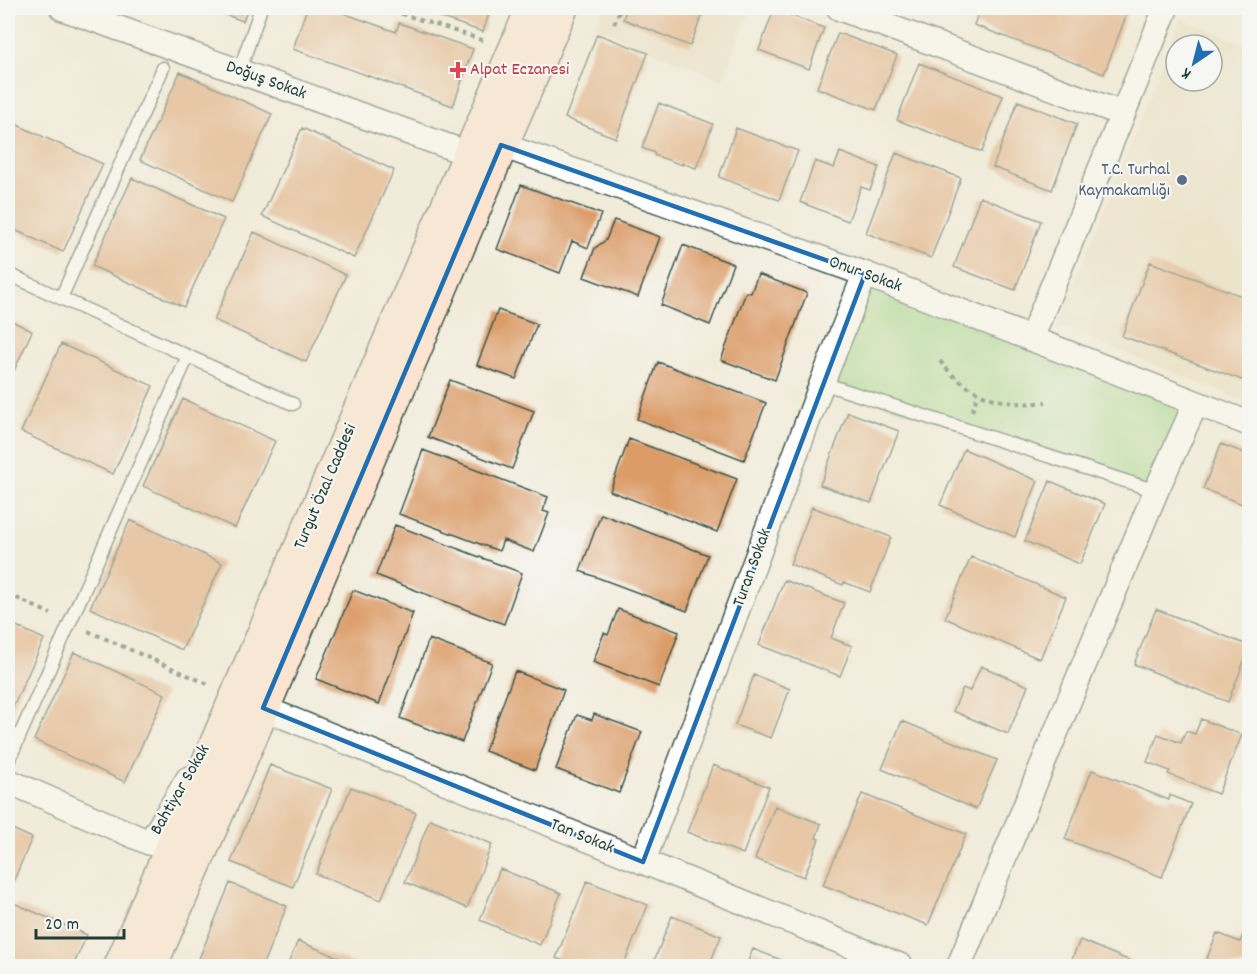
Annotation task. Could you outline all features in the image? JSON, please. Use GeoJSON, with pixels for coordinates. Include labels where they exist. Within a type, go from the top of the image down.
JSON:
{"type":"FeatureCollection","features":[{"type":"Feature","properties":{"kind":"street","name":"Doğuş Sokak"},"geometry":{"type":"LineString","coordinates":[[62,8],[239,72],[482,145]]}},
{"type":"Feature","properties":{"kind":"street","name":"Turgut Özal Caddesi"},"geometry":{"type":"LineString","coordinates":[[150,966],[249,702],[482,145],[514,51],[533,8]]}},
{"type":"Feature","properties":{"kind":"street","name":"Turgut Özal Caddesi"},"geometry":{"type":"LineString","coordinates":[[482,145],[561,8]]}},
{"type":"Feature","properties":{"kind":"street"},"geometry":{"type":"LineString","coordinates":[[839,8],[1123,114]]}},
{"type":"Feature","properties":{"kind":"street"},"geometry":{"type":"LineString","coordinates":[[1031,339],[1166,8]]}},
{"type":"Feature","properties":{"kind":"street","name":"Onur Sokak"},"geometry":{"type":"LineString","coordinates":[[482,145],[865,274],[1250,424]]}},
{"type":"Feature","properties":{"kind":"street","name":"Turan Sokak"},"geometry":{"type":"LineString","coordinates":[[643,862],[822,382],[865,274]]}},
{"type":"Feature","properties":{"kind":"street"},"geometry":{"type":"LineString","coordinates":[[959,966],[1156,491],[1196,403]]}},
{"type":"Feature","properties":{"kind":"street","name":"Turgut Özal Caddesi"},"geometry":{"type":"LineString","coordinates":[[121,966],[249,702]]}},
{"type":"Feature","properties":{"kind":"street","name":"Bahtiyar Sokak"},"geometry":{"type":"LineString","coordinates":[[8,781],[150,843],[249,702]]}},
{"type":"Feature","properties":{"kind":"street","name":"Tan Sokak"},"geometry":{"type":"LineString","coordinates":[[249,702],[901,966]]}},
{"type":"Feature","properties":{"kind":"lane"},"geometry":{"type":"LineString","coordinates":[[239,72],[261,8]]}},
{"type":"Feature","properties":{"kind":"lane"},"geometry":{"type":"LineString","coordinates":[[61,298],[163,68]]}},
{"type":"Feature","properties":{"kind":"lane"},"geometry":{"type":"LineString","coordinates":[[8,274],[293,404]]}},
{"type":"Feature","properties":{"kind":"lane"},"geometry":{"type":"LineString","coordinates":[[8,762],[188,356]]}},
{"type":"Feature","properties":{"kind":"lane"},"geometry":{"type":"LineString","coordinates":[[822,382],[1156,491]]}},
{"type":"Feature","properties":{"kind":"path"},"geometry":{"type":"LineString","coordinates":[[384,8],[514,51]]}},
{"type":"Feature","properties":{"kind":"path"},"geometry":{"type":"LineString","coordinates":[[614,24],[621,8]]}},
{"type":"Feature","properties":{"kind":"path"},"geometry":{"type":"LineString","coordinates":[[940,361],[967,388],[994,401],[1020,404],[1046,402]]}},
{"type":"Feature","properties":{"kind":"path"},"geometry":{"type":"LineString","coordinates":[[8,594],[249,702]]}},
{"type":"Feature","properties":{"kind":"highlighted area"},"geometry":{"type":"Polygon","coordinates":[[[501,145],[865,274],[643,862],[263,708],[501,145]]]}},
{"type":"Feature","properties":{"kind":"shaded area"},"geometry":{"type":"Polygon","coordinates":[[[604,8],[751,8],[722,80],[595,27],[604,8]]]}},
{"type":"Feature","properties":{"kind":"shaded area","name":"T.C. Turhal Kaymakamlığı"},"geometry":{"type":"Polygon","coordinates":[[[1180,18],[1217,33],[1174,33],[1180,18]]]}},
{"type":"Feature","properties":{"kind":"shaded area","name":"T.C. Turhal Kaymakamlığı"},"geometry":{"type":"Polygon","coordinates":[[[1224,36],[1249,46],[1249,403],[1058,326],[1164,58],[1164,93],[1224,93],[1224,36]]]}},
{"type":"Feature","properties":{"kind":"green space"},"geometry":{"type":"Polygon","coordinates":[[[865,274],[1196,403],[1156,491],[822,383],[865,274]]]}},
{"type":"Feature","properties":{"kind":"building"},"geometry":{"type":"Polygon","coordinates":[[[206,8],[248,8],[243,21],[206,8]]]}},
{"type":"Feature","properties":{"kind":"building"},"geometry":{"type":"Polygon","coordinates":[[[307,8],[329,8],[396,32],[399,23],[473,49],[453,106],[293,49],[307,8]]]}},
{"type":"Feature","properties":{"kind":"building"},"geometry":{"type":"Polygon","coordinates":[[[413,8],[491,8],[483,32],[413,8]]]}},
{"type":"Feature","properties":{"kind":"building"},"geometry":{"type":"Polygon","coordinates":[[[627,8],[705,8],[690,46],[623,19],[627,8]]]}},
{"type":"Feature","properties":{"kind":"building"},"geometry":{"type":"Polygon","coordinates":[[[980,8],[1129,8],[1104,74],[974,25],[980,8]]]}},
{"type":"Feature","properties":{"kind":"building"},"geometry":{"type":"Polygon","coordinates":[[[774,9],[824,28],[809,69],[759,50],[774,9]]]}},
{"type":"Feature","properties":{"kind":"building"},"geometry":{"type":"Polygon","coordinates":[[[838,33],[897,55],[876,110],[817,88],[838,33]]]}},
{"type":"Feature","properties":{"kind":"building"},"geometry":{"type":"Polygon","coordinates":[[[597,34],[648,53],[616,138],[565,118],[597,34]]]}},
{"type":"Feature","properties":{"kind":"building"},"geometry":{"type":"Polygon","coordinates":[[[919,63],[1003,96],[982,152],[897,120],[919,63]]]}},
{"type":"Feature","properties":{"kind":"building"},"geometry":{"type":"Polygon","coordinates":[[[180,72],[272,114],[232,202],[140,160],[180,72]]]}},
{"type":"Feature","properties":{"kind":"building"},"geometry":{"type":"Polygon","coordinates":[[[1018,101],[1077,124],[1052,190],[993,167],[1018,101]]]}},
{"type":"Feature","properties":{"kind":"building"},"geometry":{"type":"Polygon","coordinates":[[[659,103],[713,124],[696,168],[654,155],[655,153],[642,148],[659,103]]]}},
{"type":"Feature","properties":{"kind":"building"},"geometry":{"type":"Polygon","coordinates":[[[11,122],[103,164],[63,252],[8,227],[8,131],[11,122]]]}},
{"type":"Feature","properties":{"kind":"building"},"geometry":{"type":"Polygon","coordinates":[[[302,128],[394,170],[354,258],[262,216],[302,128]]]}},
{"type":"Feature","properties":{"kind":"building"},"geometry":{"type":"Polygon","coordinates":[[[736,128],[798,151],[779,200],[719,177],[736,128]]]}},
{"type":"Feature","properties":{"kind":"building"},"geometry":{"type":"Polygon","coordinates":[[[840,152],[879,167],[870,190],[861,187],[848,221],[800,202],[815,161],[834,168],[840,152]]]}},
{"type":"Feature","properties":{"kind":"building"},"geometry":{"type":"Polygon","coordinates":[[[896,153],[961,178],[931,258],[866,233],[896,153]]]}},
{"type":"Feature","properties":{"kind":"building"},"geometry":{"type":"Polygon","coordinates":[[[132,178],[224,219],[184,307],[92,266],[132,178]]]}},
{"type":"Feature","properties":{"kind":"building"},"geometry":{"type":"Polygon","coordinates":[[[521,185],[601,214],[588,248],[572,241],[560,273],[497,249],[521,185]]]}},
{"type":"Feature","properties":{"kind":"building"},"geometry":{"type":"Polygon","coordinates":[[[980,197],[1041,221],[1015,290],[954,267],[980,197]]]}},
{"type":"Feature","properties":{"kind":"building"},"geometry":{"type":"Polygon","coordinates":[[[614,220],[660,237],[638,297],[584,277],[595,248],[606,240],[614,220]]]}},
{"type":"Feature","properties":{"kind":"building"},"geometry":{"type":"Polygon","coordinates":[[[254,232],[346,275],[306,362],[214,320],[254,232]]]}},
{"type":"Feature","properties":{"kind":"building"},"geometry":{"type":"Polygon","coordinates":[[[683,245],[733,264],[710,325],[661,305],[683,245]]]}},
{"type":"Feature","properties":{"kind":"building"},"geometry":{"type":"Polygon","coordinates":[[[1150,262],[1250,299],[1250,383],[1122,336],[1150,262]]]}},
{"type":"Feature","properties":{"kind":"building"},"geometry":{"type":"Polygon","coordinates":[[[758,274],[807,293],[775,380],[721,360],[746,292],[751,293],[758,274]]]}},
{"type":"Feature","properties":{"kind":"building"},"geometry":{"type":"Polygon","coordinates":[[[498,310],[537,324],[516,379],[477,365],[498,310]]]}},
{"type":"Feature","properties":{"kind":"building"},"geometry":{"type":"Polygon","coordinates":[[[8,319],[32,331],[8,384],[8,319]]]}},
{"type":"Feature","properties":{"kind":"building"},"geometry":{"type":"Polygon","coordinates":[[[61,344],[153,386],[113,474],[21,432],[61,344]]]}},
{"type":"Feature","properties":{"kind":"building"},"geometry":{"type":"Polygon","coordinates":[[[658,362],[766,403],[744,460],[637,419],[658,362]]]}},
{"type":"Feature","properties":{"kind":"building"},"geometry":{"type":"Polygon","coordinates":[[[450,380],[534,411],[512,469],[428,437],[450,380]]]}},
{"type":"Feature","properties":{"kind":"building"},"geometry":{"type":"Polygon","coordinates":[[[183,399],[275,441],[235,528],[143,486],[183,399]]]}},
{"type":"Feature","properties":{"kind":"building"},"geometry":{"type":"Polygon","coordinates":[[[848,412],[899,431],[871,503],[820,485],[848,412]]]}},
{"type":"Feature","properties":{"kind":"building"},"geometry":{"type":"Polygon","coordinates":[[[629,439],[737,479],[717,532],[610,491],[629,439]]]}},
{"type":"Feature","properties":{"kind":"building"},"geometry":{"type":"Polygon","coordinates":[[[1221,444],[1250,455],[1250,507],[1203,489],[1221,444]]]}},
{"type":"Feature","properties":{"kind":"building"},"geometry":{"type":"Polygon","coordinates":[[[964,449],[1038,481],[1015,537],[940,505],[964,449]]]}},
{"type":"Feature","properties":{"kind":"building"},"geometry":{"type":"Polygon","coordinates":[[[423,450],[548,497],[543,511],[549,513],[534,552],[503,540],[499,551],[399,514],[423,450]]]}},
{"type":"Feature","properties":{"kind":"building"},"geometry":{"type":"Polygon","coordinates":[[[1050,481],[1105,504],[1080,564],[1025,541],[1050,481]]]}},
{"type":"Feature","properties":{"kind":"building"},"geometry":{"type":"Polygon","coordinates":[[[812,507],[891,537],[870,592],[844,582],[843,585],[790,564],[812,507]]]}},
{"type":"Feature","properties":{"kind":"building"},"geometry":{"type":"Polygon","coordinates":[[[601,514],[708,555],[687,611],[580,571],[601,514]]]}},
{"type":"Feature","properties":{"kind":"building"},"geometry":{"type":"Polygon","coordinates":[[[130,520],[222,563],[182,650],[90,608],[130,520]]]}},
{"type":"Feature","properties":{"kind":"building"},"geometry":{"type":"Polygon","coordinates":[[[395,525],[522,573],[504,624],[376,575],[395,525]]]}},
{"type":"Feature","properties":{"kind":"building"},"geometry":{"type":"Polygon","coordinates":[[[971,557],[1066,597],[1040,659],[945,618],[971,557]]]}},
{"type":"Feature","properties":{"kind":"building"},"geometry":{"type":"Polygon","coordinates":[[[784,580],[844,603],[831,638],[852,646],[840,676],[759,645],[784,580]]]}},
{"type":"Feature","properties":{"kind":"building"},"geometry":{"type":"Polygon","coordinates":[[[353,590],[413,613],[379,704],[316,679],[353,590]]]}},
{"type":"Feature","properties":{"kind":"building"},"geometry":{"type":"Polygon","coordinates":[[[618,609],[679,632],[659,687],[593,662],[604,633],[608,635],[618,609]]]}},
{"type":"Feature","properties":{"kind":"building"},"geometry":{"type":"Polygon","coordinates":[[[1156,609],[1250,646],[1228,702],[1134,664],[1156,609]]]}},
{"type":"Feature","properties":{"kind":"building"},"geometry":{"type":"Polygon","coordinates":[[[8,622],[44,639],[8,718],[8,622]]]}},
{"type":"Feature","properties":{"kind":"building"},"geometry":{"type":"Polygon","coordinates":[[[429,639],[492,663],[462,742],[400,718],[429,639]]]}},
{"type":"Feature","properties":{"kind":"building"},"geometry":{"type":"Polygon","coordinates":[[[74,652],[165,694],[125,782],[34,740],[74,652]]]}},
{"type":"Feature","properties":{"kind":"building"},"geometry":{"type":"Polygon","coordinates":[[[981,666],[1028,686],[1008,734],[953,711],[963,688],[970,691],[981,666]]]}},
{"type":"Feature","properties":{"kind":"building"},"geometry":{"type":"Polygon","coordinates":[[[515,671],[564,690],[535,770],[485,751],[515,671]]]}},
{"type":"Feature","properties":{"kind":"building"},"geometry":{"type":"Polygon","coordinates":[[[754,675],[790,689],[771,738],[735,725],[754,675]]]}},
{"type":"Feature","properties":{"kind":"building"},"geometry":{"type":"Polygon","coordinates":[[[594,714],[642,732],[619,793],[556,769],[577,715],[592,720],[594,714]]]}},
{"type":"Feature","properties":{"kind":"building"},"geometry":{"type":"Polygon","coordinates":[[[1201,719],[1242,735],[1218,794],[1168,774],[1170,771],[1147,762],[1158,734],[1181,743],[1186,731],[1195,734],[1201,719]]]}},
{"type":"Feature","properties":{"kind":"building"},"geometry":{"type":"Polygon","coordinates":[[[902,721],[997,760],[976,809],[882,769],[902,721]]]}},
{"type":"Feature","properties":{"kind":"building"},"geometry":{"type":"Polygon","coordinates":[[[270,765],[332,789],[293,887],[231,862],[270,765]]]}},
{"type":"Feature","properties":{"kind":"building"},"geometry":{"type":"Polygon","coordinates":[[[713,765],[769,787],[743,854],[687,832],[713,765]]]}},
{"type":"Feature","properties":{"kind":"building"},"geometry":{"type":"Polygon","coordinates":[[[1092,770],[1169,800],[1170,795],[1191,804],[1162,877],[1065,839],[1092,770]]]}},
{"type":"Feature","properties":{"kind":"building"},"geometry":{"type":"Polygon","coordinates":[[[351,787],[416,813],[381,900],[316,874],[351,787]]]}},
{"type":"Feature","properties":{"kind":"building"},"geometry":{"type":"Polygon","coordinates":[[[862,794],[966,834],[928,925],[823,885],[862,794]]]}},
{"type":"Feature","properties":{"kind":"building"},"geometry":{"type":"Polygon","coordinates":[[[775,806],[821,824],[816,838],[819,839],[804,877],[755,859],[775,806]]]}},
{"type":"Feature","properties":{"kind":"building"},"geometry":{"type":"Polygon","coordinates":[[[430,819],[492,844],[467,908],[405,882],[430,819]]]}},
{"type":"Feature","properties":{"kind":"building"},"geometry":{"type":"Polygon","coordinates":[[[8,827],[32,838],[8,894],[8,827]]]}},
{"type":"Feature","properties":{"kind":"building"},"geometry":{"type":"Polygon","coordinates":[[[500,869],[561,893],[540,945],[480,920],[500,869]]]}},
{"type":"Feature","properties":{"kind":"building"},"geometry":{"type":"Polygon","coordinates":[[[587,881],[648,905],[623,966],[577,966],[556,958],[587,881]]]}},
{"type":"Feature","properties":{"kind":"building"},"geometry":{"type":"Polygon","coordinates":[[[230,883],[287,906],[262,966],[196,966],[230,883]]]}},
{"type":"Feature","properties":{"kind":"building"},"geometry":{"type":"Polygon","coordinates":[[[16,904],[87,935],[73,966],[8,966],[8,923],[16,904]]]}},
{"type":"Feature","properties":{"kind":"building"},"geometry":{"type":"Polygon","coordinates":[[[672,916],[721,936],[709,966],[652,966],[672,916]]]}},
{"type":"Feature","properties":{"kind":"building"},"geometry":{"type":"Polygon","coordinates":[[[1250,919],[1250,966],[1204,966],[1217,933],[1240,942],[1250,919]]]}},
{"type":"Feature","properties":{"kind":"building"},"geometry":{"type":"Polygon","coordinates":[[[1080,940],[1133,962],[1131,966],[1069,966],[1080,940]]]}},
{"type":"Feature","properties":{"kind":"building"},"geometry":{"type":"Polygon","coordinates":[[[298,941],[360,966],[287,966],[298,941]]]}},
{"type":"Feature","properties":{"kind":"building"},"geometry":{"type":"Polygon","coordinates":[[[753,949],[797,966],[746,966],[753,949]]]}},
{"type":"Feature","properties":{"kind":"building"},"geometry":{"type":"Polygon","coordinates":[[[736,962],[746,966],[734,966],[736,962]]]}},
{"type":"Feature","properties":{"kind":"place","name":"Alpat Eczanesi"},"geometry":{"type":"Point","coordinates":[458,70]}},
{"type":"Feature","properties":{"kind":"place","name":"T.C. Turhal Kaymakamlığı"},"geometry":{"type":"Point","coordinates":[1182,180]}}]}
